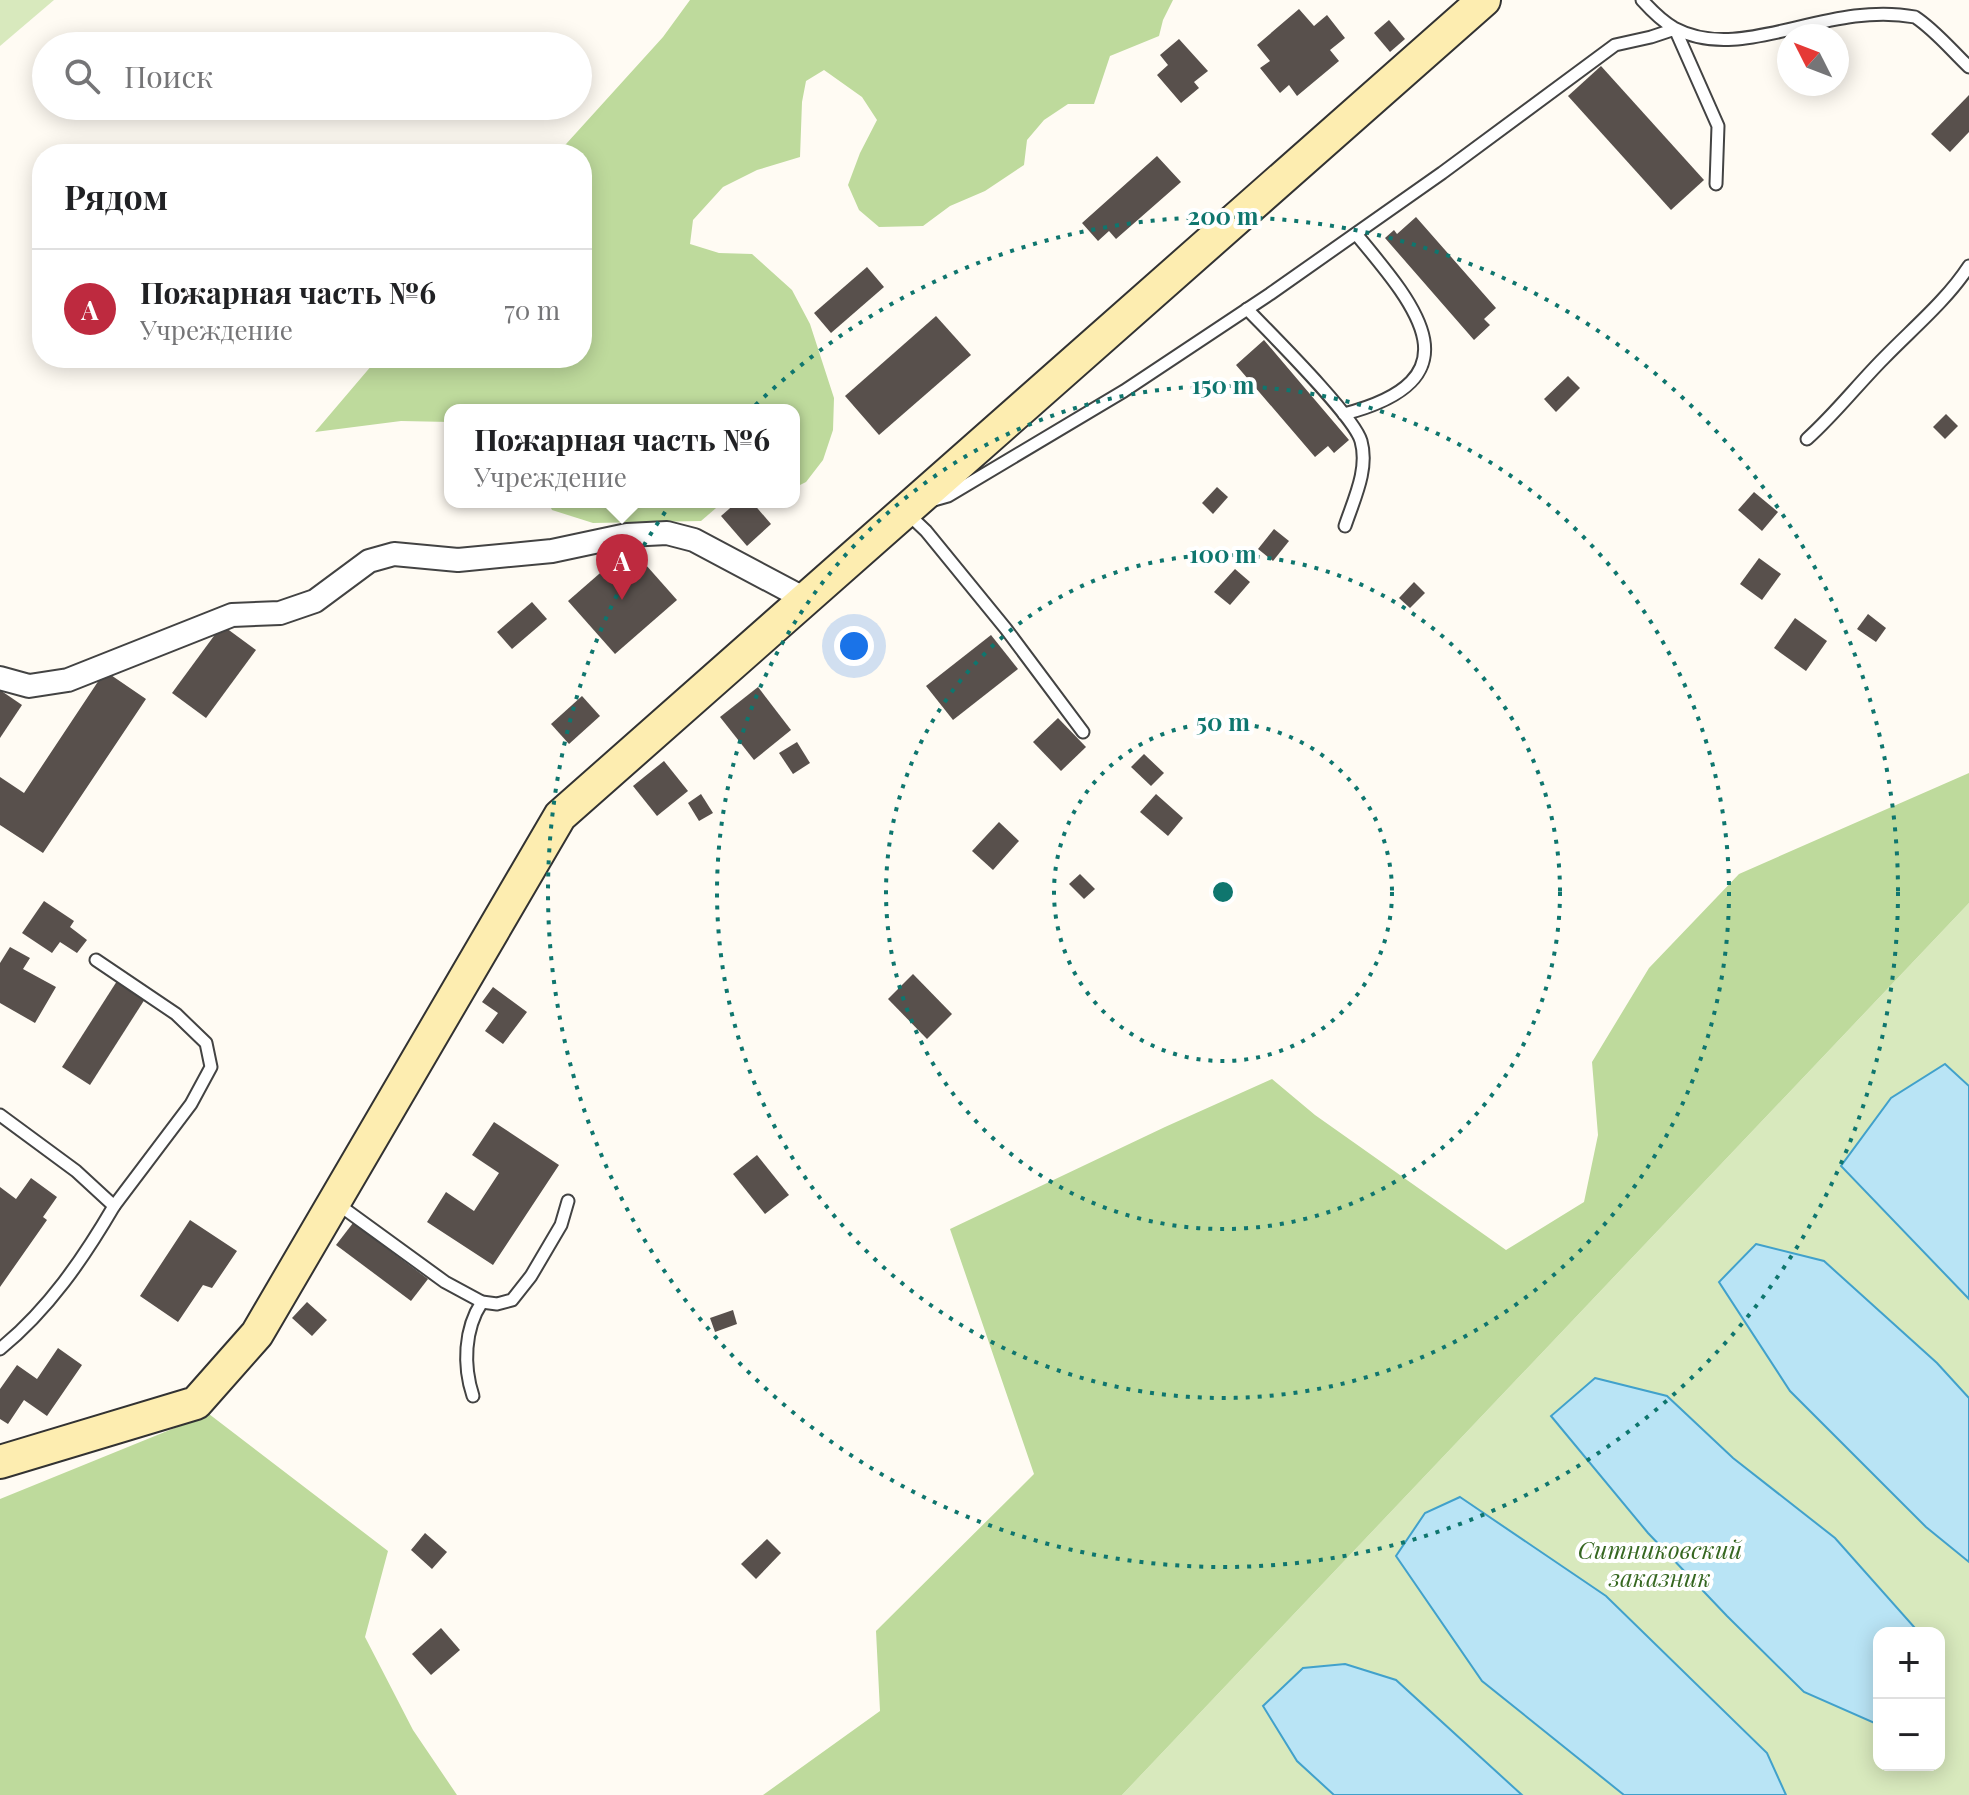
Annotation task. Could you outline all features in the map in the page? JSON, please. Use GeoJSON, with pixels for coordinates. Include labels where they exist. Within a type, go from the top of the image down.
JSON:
{"type":"FeatureCollection","features":[{"type":"Feature","properties":{"kind":"street"},"geometry":{"type":"LineString","coordinates":[[0,1462],[196,1403],[257,1334],[560,816],[1484,0]]}},
{"type":"Feature","properties":{"kind":"street"},"geometry":{"type":"LineString","coordinates":[[0,678],[29,686],[68,680],[232,615],[280,613],[315,601],[369,561],[394,554],[458,560],[552,551],[627,535],[667,533],[694,540],[805,599]]}},
{"type":"Feature","properties":{"kind":"lane"},"geometry":{"type":"LineString","coordinates":[[1642,0],[1675,29],[1700,35],[1730,33],[1771,20]]}},
{"type":"Feature","properties":{"kind":"lane"},"geometry":{"type":"LineString","coordinates":[[1872,1],[1916,18],[1969,67]]}},
{"type":"Feature","properties":{"kind":"lane"},"geometry":{"type":"LineString","coordinates":[[1083,732],[1006,629],[926,531],[905,511],[948,496],[1124,391],[1356,234],[1615,45],[1675,29]]}},
{"type":"Feature","properties":{"kind":"lane"},"geometry":{"type":"LineString","coordinates":[[1675,29],[1718,126],[1716,184]]}},
{"type":"Feature","properties":{"kind":"lane"},"geometry":{"type":"LineString","coordinates":[[1344,414],[1376,406],[1403,389],[1424,365],[1426,339],[1417,313],[1397,283],[1356,234]]}},
{"type":"Feature","properties":{"kind":"lane"},"geometry":{"type":"LineString","coordinates":[[1807,439],[1942,300],[1969,266]]}},
{"type":"Feature","properties":{"kind":"lane"},"geometry":{"type":"LineString","coordinates":[[1247,309],[1344,414],[1361,439],[1364,465],[1345,526]]}},
{"type":"Feature","properties":{"kind":"lane"},"geometry":{"type":"LineString","coordinates":[[0,1349],[27,1328],[84,1257],[114,1206],[191,1104],[211,1067],[206,1043],[176,1014],[96,960]]}},
{"type":"Feature","properties":{"kind":"lane"},"geometry":{"type":"LineString","coordinates":[[0,1115],[76,1171],[114,1206]]}},
{"type":"Feature","properties":{"kind":"lane"},"geometry":{"type":"LineString","coordinates":[[334,1202],[445,1282],[482,1302],[497,1304],[512,1300],[520,1292],[561,1225],[568,1201]]}},
{"type":"Feature","properties":{"kind":"lane"},"geometry":{"type":"LineString","coordinates":[[473,1396],[468,1379],[469,1333],[475,1312],[482,1302]]}},
{"type":"Feature","properties":{"kind":"green space"},"geometry":{"type":"Polygon","coordinates":[[[0,0],[54,0],[0,46],[0,0]]]}},
{"type":"Feature","properties":{"kind":"green space"},"geometry":{"type":"Polygon","coordinates":[[[690,0],[1173,0],[1159,36],[1110,56],[1094,104],[1068,104],[1044,120],[1027,140],[1024,165],[985,191],[950,206],[923,226],[879,227],[859,210],[848,185],[877,120],[862,97],[824,70],[806,81],[800,157],[757,170],[723,187],[693,220],[690,244],[719,253],[752,254],[792,290],[810,324],[834,398],[833,430],[823,460],[806,482],[800,485],[800,404],[444,404],[444,422],[401,421],[315,432],[369,368],[592,368],[592,144],[566,144],[588,120],[592,120],[592,115],[663,37],[690,0]]]}},
{"type":"Feature","properties":{"kind":"green space"},"geometry":{"type":"Polygon","coordinates":[[[716,508],[701,521],[593,523],[552,510],[716,508]]]}},
{"type":"Feature","properties":{"kind":"green space"},"geometry":{"type":"Polygon","coordinates":[[[1969,773],[1969,903],[1122,1795],[763,1795],[880,1711],[876,1631],[1034,1474],[950,1229],[1272,1079],[1315,1115],[1506,1250],[1584,1202],[1598,1135],[1592,1062],[1649,968],[1739,874],[1969,773]]]}},
{"type":"Feature","properties":{"kind":"green space","name":"Ситниковский заказник"},"geometry":{"type":"Polygon","coordinates":[[[1969,903],[1969,1795],[1122,1795],[1969,903]]]}},
{"type":"Feature","properties":{"kind":"green space"},"geometry":{"type":"Polygon","coordinates":[[[209,1414],[388,1551],[365,1637],[413,1730],[457,1795],[0,1795],[0,1499],[209,1414]]]}},
{"type":"Feature","properties":{"kind":"water"},"geometry":{"type":"Polygon","coordinates":[[[1945,1064],[1969,1086],[1969,1299],[1841,1166],[1891,1098],[1945,1064]]]}},
{"type":"Feature","properties":{"kind":"water"},"geometry":{"type":"Polygon","coordinates":[[[1756,1244],[1824,1261],[1937,1363],[1969,1398],[1969,1562],[1926,1527],[1790,1391],[1719,1282],[1756,1244]]]}},
{"type":"Feature","properties":{"kind":"water"},"geometry":{"type":"Polygon","coordinates":[[[1595,1378],[1667,1396],[1733,1458],[1835,1538],[1914,1627],[1873,1627],[1873,1722],[1804,1692],[1648,1533],[1551,1416],[1595,1378]]]}},
{"type":"Feature","properties":{"kind":"water"},"geometry":{"type":"Polygon","coordinates":[[[1460,1497],[1606,1596],[1767,1753],[1786,1795],[1624,1795],[1482,1681],[1396,1556],[1425,1513],[1460,1497]]]}},
{"type":"Feature","properties":{"kind":"water"},"geometry":{"type":"Polygon","coordinates":[[[1345,1664],[1396,1680],[1522,1795],[1334,1795],[1297,1761],[1263,1706],[1303,1668],[1345,1664]]]}},
{"type":"Feature","properties":{"kind":"building"},"geometry":{"type":"Polygon","coordinates":[[[1299,9],[1314,26],[1327,15],[1345,38],[1330,50],[1339,61],[1297,96],[1289,85],[1280,93],[1260,68],[1270,61],[1257,45],[1299,9]]]}},
{"type":"Feature","properties":{"kind":"building"},"geometry":{"type":"Polygon","coordinates":[[[1389,20],[1405,39],[1390,52],[1374,33],[1389,20]]]}},
{"type":"Feature","properties":{"kind":"building"},"geometry":{"type":"Polygon","coordinates":[[[1179,39],[1208,71],[1194,82],[1199,88],[1181,103],[1157,75],[1168,65],[1160,55],[1179,39]]]}},
{"type":"Feature","properties":{"kind":"building"},"geometry":{"type":"Polygon","coordinates":[[[1601,66],[1704,180],[1671,210],[1568,96],[1601,66]]]}},
{"type":"Feature","properties":{"kind":"building"},"geometry":{"type":"Polygon","coordinates":[[[1969,95],[1969,132],[1950,152],[1931,134],[1969,95]]]}},
{"type":"Feature","properties":{"kind":"building"},"geometry":{"type":"Polygon","coordinates":[[[1157,156],[1181,182],[1116,239],[1109,231],[1098,241],[1082,223],[1157,156]]]}},
{"type":"Feature","properties":{"kind":"building"},"geometry":{"type":"Polygon","coordinates":[[[1416,217],[1496,308],[1484,319],[1490,325],[1474,340],[1385,238],[1394,230],[1397,234],[1416,217]]]}},
{"type":"Feature","properties":{"kind":"building"},"geometry":{"type":"Polygon","coordinates":[[[867,267],[884,287],[831,333],[814,313],[867,267]]]}},
{"type":"Feature","properties":{"kind":"building"},"geometry":{"type":"Polygon","coordinates":[[[936,316],[971,355],[879,435],[845,396],[936,316]]]}},
{"type":"Feature","properties":{"kind":"building"},"geometry":{"type":"Polygon","coordinates":[[[1264,340],[1349,440],[1334,453],[1328,446],[1315,457],[1236,365],[1264,340]]]}},
{"type":"Feature","properties":{"kind":"building"},"geometry":{"type":"Polygon","coordinates":[[[1568,376],[1580,388],[1556,412],[1544,399],[1568,376]]]}},
{"type":"Feature","properties":{"kind":"building"},"geometry":{"type":"Polygon","coordinates":[[[1946,414],[1958,426],[1945,439],[1933,427],[1946,414]]]}},
{"type":"Feature","properties":{"kind":"building"},"geometry":{"type":"Polygon","coordinates":[[[1217,487],[1228,497],[1213,514],[1202,503],[1217,487]]]}},
{"type":"Feature","properties":{"kind":"building"},"geometry":{"type":"Polygon","coordinates":[[[1754,492],[1778,512],[1762,531],[1738,510],[1754,492]]]}},
{"type":"Feature","properties":{"kind":"building"},"geometry":{"type":"Polygon","coordinates":[[[730,508],[757,508],[771,524],[747,546],[721,516],[730,508]]]}},
{"type":"Feature","properties":{"kind":"building"},"geometry":{"type":"Polygon","coordinates":[[[1274,529],[1289,541],[1273,561],[1258,549],[1274,529]]]}},
{"type":"Feature","properties":{"kind":"building"},"geometry":{"type":"Polygon","coordinates":[[[630,547],[677,600],[615,654],[568,601],[630,547]]]}},
{"type":"Feature","properties":{"kind":"building"},"geometry":{"type":"Polygon","coordinates":[[[1759,558],[1781,574],[1762,600],[1740,584],[1759,558]]]}},
{"type":"Feature","properties":{"kind":"building"},"geometry":{"type":"Polygon","coordinates":[[[1235,569],[1250,582],[1230,605],[1214,592],[1235,569]]]}},
{"type":"Feature","properties":{"kind":"building"},"geometry":{"type":"Polygon","coordinates":[[[1414,582],[1425,593],[1410,608],[1399,598],[1414,582]]]}},
{"type":"Feature","properties":{"kind":"building"},"geometry":{"type":"Polygon","coordinates":[[[532,602],[547,619],[512,649],[497,632],[532,602]]]}},
{"type":"Feature","properties":{"kind":"building"},"geometry":{"type":"Polygon","coordinates":[[[1868,614],[1886,628],[1876,642],[1857,629],[1868,614]]]}},
{"type":"Feature","properties":{"kind":"building"},"geometry":{"type":"Polygon","coordinates":[[[1795,618],[1827,641],[1806,671],[1774,648],[1795,618]]]}},
{"type":"Feature","properties":{"kind":"building"},"geometry":{"type":"Polygon","coordinates":[[[222,625],[256,650],[206,718],[172,693],[222,625]]]}},
{"type":"Feature","properties":{"kind":"building"},"geometry":{"type":"Polygon","coordinates":[[[991,635],[1018,669],[953,720],[926,686],[991,635]]]}},
{"type":"Feature","properties":{"kind":"building"},"geometry":{"type":"Polygon","coordinates":[[[105,671],[146,699],[43,853],[0,825],[0,777],[24,793],[105,671]]]}},
{"type":"Feature","properties":{"kind":"building"},"geometry":{"type":"Polygon","coordinates":[[[758,687],[791,730],[754,760],[720,717],[758,687]]]}},
{"type":"Feature","properties":{"kind":"building"},"geometry":{"type":"Polygon","coordinates":[[[0,690],[22,705],[0,738],[0,690]]]}},
{"type":"Feature","properties":{"kind":"building"},"geometry":{"type":"Polygon","coordinates":[[[582,696],[600,716],[569,744],[551,724],[582,696]]]}},
{"type":"Feature","properties":{"kind":"building"},"geometry":{"type":"Polygon","coordinates":[[[1058,718],[1086,747],[1061,771],[1033,742],[1058,718]]]}},
{"type":"Feature","properties":{"kind":"building"},"geometry":{"type":"Polygon","coordinates":[[[797,742],[810,763],[793,774],[779,753],[797,742]]]}},
{"type":"Feature","properties":{"kind":"building"},"geometry":{"type":"Polygon","coordinates":[[[1144,754],[1164,773],[1151,786],[1131,767],[1144,754]]]}},
{"type":"Feature","properties":{"kind":"building"},"geometry":{"type":"Polygon","coordinates":[[[664,761],[688,791],[657,816],[633,786],[664,761]]]}},
{"type":"Feature","properties":{"kind":"building"},"geometry":{"type":"Polygon","coordinates":[[[701,794],[713,813],[699,821],[688,803],[701,794]]]}},
{"type":"Feature","properties":{"kind":"building"},"geometry":{"type":"Polygon","coordinates":[[[1156,794],[1183,818],[1168,836],[1140,812],[1156,794]]]}},
{"type":"Feature","properties":{"kind":"building"},"geometry":{"type":"Polygon","coordinates":[[[999,822],[1019,841],[993,870],[972,851],[999,822]]]}},
{"type":"Feature","properties":{"kind":"building"},"geometry":{"type":"Polygon","coordinates":[[[1080,874],[1095,889],[1084,899],[1069,884],[1080,874]]]}},
{"type":"Feature","properties":{"kind":"building"},"geometry":{"type":"Polygon","coordinates":[[[44,901],[74,921],[70,927],[87,940],[77,953],[60,942],[52,953],[22,933],[44,901]]]}},
{"type":"Feature","properties":{"kind":"building"},"geometry":{"type":"Polygon","coordinates":[[[10,947],[30,958],[23,969],[56,987],[35,1023],[0,1003],[0,963],[10,947]]]}},
{"type":"Feature","properties":{"kind":"building"},"geometry":{"type":"Polygon","coordinates":[[[913,974],[952,1014],[927,1039],[888,999],[913,974]]]}},
{"type":"Feature","properties":{"kind":"building"},"geometry":{"type":"Polygon","coordinates":[[[117,981],[145,999],[90,1085],[62,1067],[117,981]]]}},
{"type":"Feature","properties":{"kind":"building"},"geometry":{"type":"Polygon","coordinates":[[[493,987],[527,1012],[503,1044],[485,1031],[498,1013],[482,1002],[493,987]]]}},
{"type":"Feature","properties":{"kind":"building"},"geometry":{"type":"Polygon","coordinates":[[[494,1122],[559,1165],[493,1265],[427,1222],[446,1192],[474,1211],[499,1173],[472,1155],[494,1122]]]}},
{"type":"Feature","properties":{"kind":"building"},"geometry":{"type":"Polygon","coordinates":[[[757,1155],[789,1195],[765,1214],[733,1174],[757,1155]]]}},
{"type":"Feature","properties":{"kind":"building"},"geometry":{"type":"Polygon","coordinates":[[[31,1178],[57,1197],[43,1217],[47,1220],[0,1287],[0,1187],[16,1199],[31,1178]]]}},
{"type":"Feature","properties":{"kind":"building"},"geometry":{"type":"Polygon","coordinates":[[[190,1220],[237,1251],[212,1288],[203,1285],[178,1322],[140,1296],[190,1220]]]}},
{"type":"Feature","properties":{"kind":"building"},"geometry":{"type":"Polygon","coordinates":[[[353,1223],[428,1279],[411,1301],[336,1245],[353,1223]]]}},
{"type":"Feature","properties":{"kind":"building"},"geometry":{"type":"Polygon","coordinates":[[[307,1302],[327,1320],[312,1336],[292,1318],[307,1302]]]}},
{"type":"Feature","properties":{"kind":"building"},"geometry":{"type":"Polygon","coordinates":[[[733,1310],[737,1324],[715,1332],[710,1318],[733,1310]]]}},
{"type":"Feature","properties":{"kind":"building"},"geometry":{"type":"Polygon","coordinates":[[[58,1348],[82,1365],[47,1416],[24,1400],[8,1424],[0,1419],[0,1389],[17,1365],[37,1379],[58,1348]]]}},
{"type":"Feature","properties":{"kind":"building"},"geometry":{"type":"Polygon","coordinates":[[[425,1533],[447,1552],[432,1569],[411,1550],[425,1533]]]}},
{"type":"Feature","properties":{"kind":"building"},"geometry":{"type":"Polygon","coordinates":[[[767,1539],[781,1553],[756,1579],[741,1564],[767,1539]]]}},
{"type":"Feature","properties":{"kind":"building"},"geometry":{"type":"Polygon","coordinates":[[[441,1628],[460,1650],[431,1675],[412,1654],[441,1628]]]}},
{"type":"Feature","properties":{"kind":"place","name":"Пожарная часть №6"},"geometry":{"type":"Point","coordinates":[622,600]}}]}
